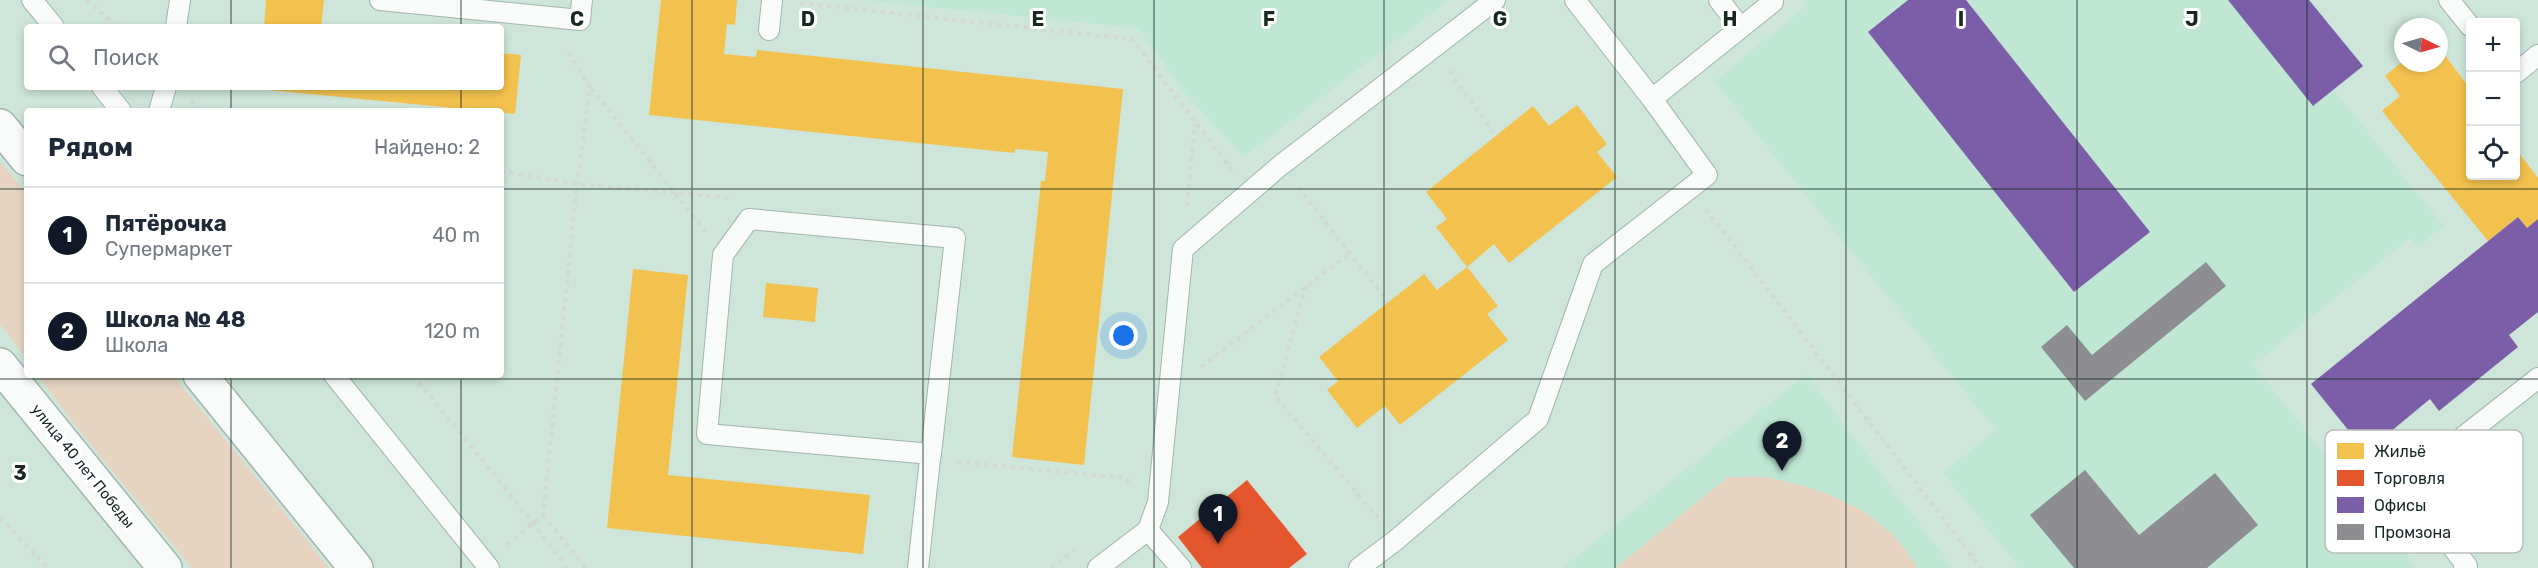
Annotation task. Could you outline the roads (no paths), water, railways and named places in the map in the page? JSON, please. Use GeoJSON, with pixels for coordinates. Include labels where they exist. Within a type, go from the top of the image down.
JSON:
{"type":"FeatureCollection","features":[{"type":"Feature","properties":{"kind":"street"},"geometry":{"type":"LineString","coordinates":[[0,126],[24,155]]}},
{"type":"Feature","properties":{"kind":"street","name":"улица 40 лет Победы"},"geometry":{"type":"LineString","coordinates":[[0,364],[165,568]]}},
{"type":"Feature","properties":{"kind":"street"},"geometry":{"type":"LineString","coordinates":[[202,378],[356,568]]}},
{"type":"Feature","properties":{"kind":"lane"},"geometry":{"type":"LineString","coordinates":[[32,0],[52,24]]}},
{"type":"Feature","properties":{"kind":"lane"},"geometry":{"type":"LineString","coordinates":[[176,24],[180,0]]}},
{"type":"Feature","properties":{"kind":"lane"},"geometry":{"type":"LineString","coordinates":[[380,0],[580,20],[582,0]]}},
{"type":"Feature","properties":{"kind":"lane"},"geometry":{"type":"LineString","coordinates":[[770,30],[772,0]]}},
{"type":"Feature","properties":{"kind":"lane"},"geometry":{"type":"LineString","coordinates":[[1098,568],[1148,530],[1158,502],[1183,249],[1248,191],[1495,0]]}},
{"type":"Feature","properties":{"kind":"lane"},"geometry":{"type":"LineString","coordinates":[[1359,568],[1396,540],[1538,419],[1593,264],[1707,175],[1653,99],[1575,0]]}},
{"type":"Feature","properties":{"kind":"lane"},"geometry":{"type":"LineString","coordinates":[[1719,0],[1740,27]]}},
{"type":"Feature","properties":{"kind":"lane"},"geometry":{"type":"LineString","coordinates":[[2449,0],[2466,21]]}},
{"type":"Feature","properties":{"kind":"lane"},"geometry":{"type":"LineString","coordinates":[[1653,99],[1773,2]]}},
{"type":"Feature","properties":{"kind":"lane"},"geometry":{"type":"LineString","coordinates":[[2517,72],[2538,55]]}},
{"type":"Feature","properties":{"kind":"lane"},"geometry":{"type":"LineString","coordinates":[[104,90],[119,108]]}},
{"type":"Feature","properties":{"kind":"lane"},"geometry":{"type":"LineString","coordinates":[[160,108],[165,90]]}},
{"type":"Feature","properties":{"kind":"lane"},"geometry":{"type":"LineString","coordinates":[[918,568],[955,238],[749,219],[723,255],[707,434],[930,457]]}},
{"type":"Feature","properties":{"kind":"lane"},"geometry":{"type":"LineString","coordinates":[[336,378],[487,566]]}},
{"type":"Feature","properties":{"kind":"lane"},"geometry":{"type":"LineString","coordinates":[[2472,430],[2538,378]]}},
{"type":"Feature","properties":{"kind":"lane"},"geometry":{"type":"LineString","coordinates":[[1148,530],[1181,568]]}},
{"type":"Feature","properties":{"kind":"lane"},"geometry":{"type":"LineString","coordinates":[[2455,553],[2466,567]]}},
{"type":"Feature","properties":{"kind":"place","name":"Школа № 48"},"geometry":{"type":"Point","coordinates":[1782,471]}},
{"type":"Feature","properties":{"kind":"place","name":"Пятёрочка"},"geometry":{"type":"Point","coordinates":[1218,544]}}]}
